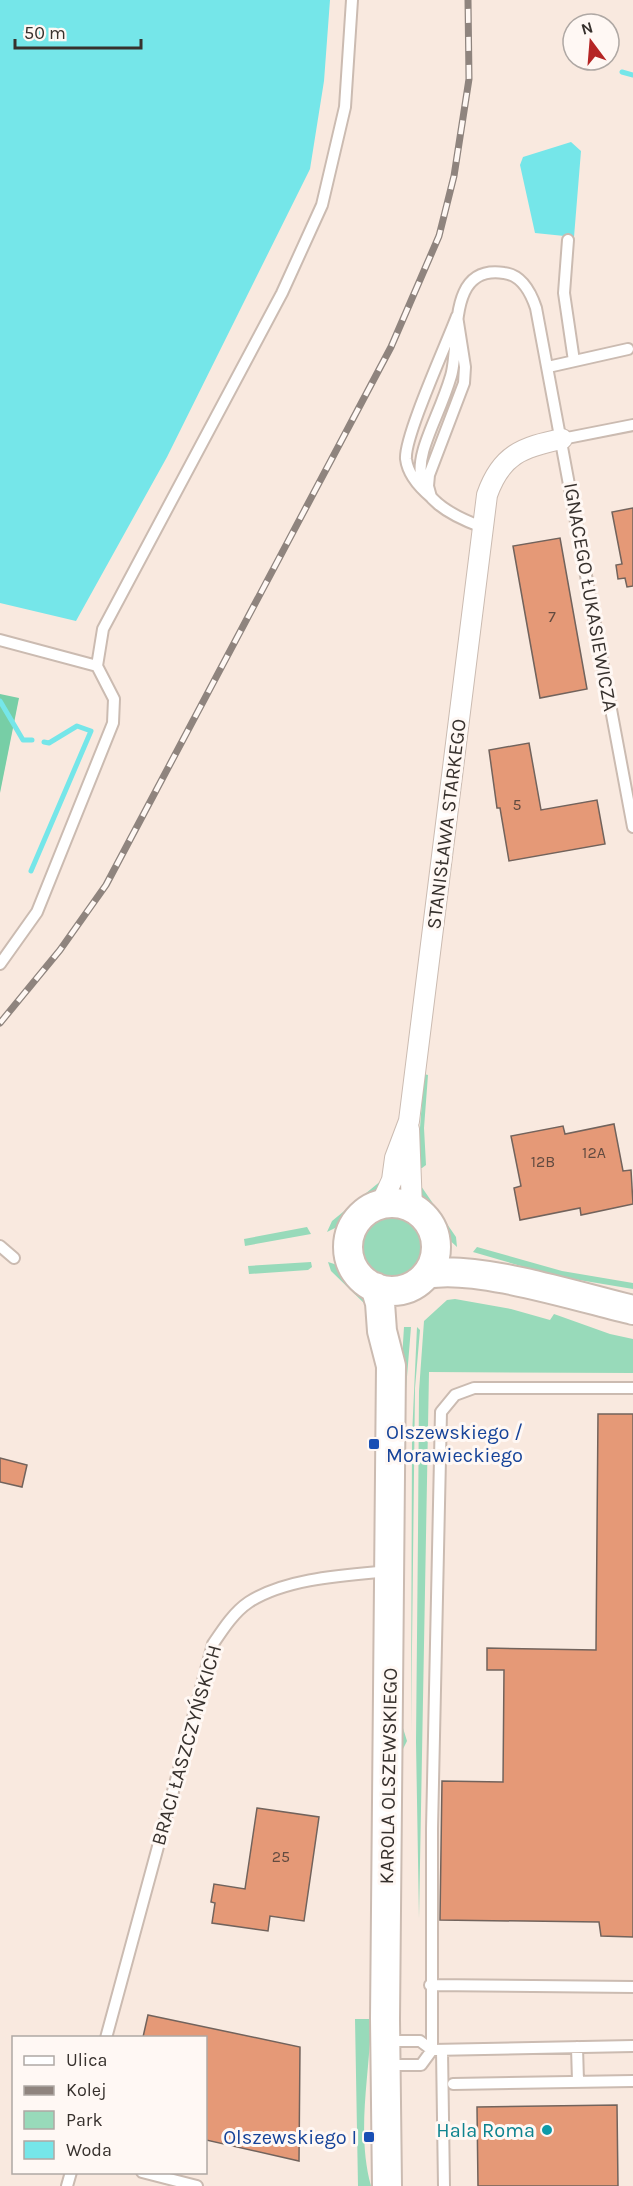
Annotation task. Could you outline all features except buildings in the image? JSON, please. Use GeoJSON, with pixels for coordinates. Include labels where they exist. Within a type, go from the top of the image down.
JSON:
{"type":"FeatureCollection","features":[{"type":"Feature","properties":{"kind":"street","name":"STANISŁAWA STARKEGO"},"geometry":{"type":"LineString","coordinates":[[409,1120],[482,527],[492,481],[504,463],[525,447],[562,439]]}},
{"type":"Feature","properties":{"kind":"street"},"geometry":{"type":"LineString","coordinates":[[381,1204],[392,1180],[395,1158],[409,1120]]}},
{"type":"Feature","properties":{"kind":"street"},"geometry":{"type":"LineString","coordinates":[[409,1120],[412,1208]]}},
{"type":"Feature","properties":{"kind":"street"},"geometry":{"type":"LineString","coordinates":[[418,1280],[434,1258],[436,1241],[428,1222],[412,1208],[397,1203],[381,1204],[368,1209],[357,1219],[350,1231],[348,1247],[355,1271],[375,1287],[392,1291],[443,1270],[493,1278],[633,1310]]}},
{"type":"Feature","properties":{"kind":"street"},"geometry":{"type":"LineString","coordinates":[[436,1241],[454,1252],[528,1275],[633,1294]]}},
{"type":"Feature","properties":{"kind":"street","name":"KAROLA OLSZEWSKIEGO"},"geometry":{"type":"LineString","coordinates":[[390,1366],[399,1331],[404,1295],[418,1280]]}},
{"type":"Feature","properties":{"kind":"street","name":"KAROLA OLSZEWSKIEGO"},"geometry":{"type":"LineString","coordinates":[[375,1287],[380,1303],[382,1331],[390,1366],[387,2186]]}},
{"type":"Feature","properties":{"kind":"lane"},"geometry":{"type":"LineString","coordinates":[[0,964],[37,912],[113,723],[114,699],[97,666],[103,629],[282,293],[322,205],[345,107],[352,0]]}},
{"type":"Feature","properties":{"kind":"lane"},"geometry":{"type":"LineString","coordinates":[[568,240],[564,293],[574,361]]}},
{"type":"Feature","properties":{"kind":"lane","name":"IGNACEGO ŁUKASIEWICZA"},"geometry":{"type":"LineString","coordinates":[[457,316],[466,288],[472,279],[495,272],[507,273],[519,279],[526,286],[536,308],[633,827]]}},
{"type":"Feature","properties":{"kind":"lane"},"geometry":{"type":"LineString","coordinates":[[431,497],[428,486],[429,475],[464,383],[465,368],[457,316]]}},
{"type":"Feature","properties":{"kind":"lane"},"geometry":{"type":"LineString","coordinates":[[457,316],[412,431],[406,456],[412,477],[447,512],[482,527]]}},
{"type":"Feature","properties":{"kind":"lane"},"geometry":{"type":"LineString","coordinates":[[431,497],[420,472],[421,453],[452,374],[457,316]]}},
{"type":"Feature","properties":{"kind":"lane"},"geometry":{"type":"LineString","coordinates":[[548,367],[628,349]]}},
{"type":"Feature","properties":{"kind":"lane"},"geometry":{"type":"LineString","coordinates":[[562,439],[633,425]]}},
{"type":"Feature","properties":{"kind":"lane"},"geometry":{"type":"LineString","coordinates":[[0,640],[97,666]]}},
{"type":"Feature","properties":{"kind":"lane"},"geometry":{"type":"LineString","coordinates":[[0,1246],[14,1258]]}},
{"type":"Feature","properties":{"kind":"lane"},"geometry":{"type":"LineString","coordinates":[[444,2186],[437,2050],[430,1984],[441,1412],[455,1395],[474,1388],[633,1388]]}},
{"type":"Feature","properties":{"kind":"lane","name":"BRACI ŁASZCZYŃSKICH"},"geometry":{"type":"LineString","coordinates":[[106,2036],[213,1644],[226,1624],[250,1602],[283,1588],[319,1578],[389,1571]]}},
{"type":"Feature","properties":{"kind":"lane"},"geometry":{"type":"LineString","coordinates":[[430,1984],[633,1987]]}},
{"type":"Feature","properties":{"kind":"lane"},"geometry":{"type":"LineString","coordinates":[[386,2053],[420,2041],[437,2050],[633,2046]]}},
{"type":"Feature","properties":{"kind":"lane"},"geometry":{"type":"LineString","coordinates":[[577,2047],[578,2081]]}},
{"type":"Feature","properties":{"kind":"lane"},"geometry":{"type":"LineString","coordinates":[[386,2053],[421,2065],[437,2050]]}},
{"type":"Feature","properties":{"kind":"lane"},"geometry":{"type":"LineString","coordinates":[[453,2084],[633,2081]]}},
{"type":"Feature","properties":{"kind":"lane"},"geometry":{"type":"LineString","coordinates":[[150,2174],[197,2186]]}},
{"type":"Feature","properties":{"kind":"green space"},"geometry":{"type":"Polygon","coordinates":[[[0,694],[19,698],[0,793],[0,694]]]}},
{"type":"Feature","properties":{"kind":"green space"},"geometry":{"type":"Polygon","coordinates":[[[424,1074],[428,1075],[424,1128],[426,1165],[417,1168],[424,1074]]]}},
{"type":"Feature","properties":{"kind":"green space"},"geometry":{"type":"Polygon","coordinates":[[[382,1180],[378,1194],[343,1224],[327,1232],[332,1221],[382,1180]]]}},
{"type":"Feature","properties":{"kind":"green space"},"geometry":{"type":"Polygon","coordinates":[[[421,1186],[456,1237],[457,1247],[444,1235],[420,1200],[421,1186]]]}},
{"type":"Feature","properties":{"kind":"green space"},"geometry":{"type":"Polygon","coordinates":[[[399,1211],[412,1217],[421,1226],[425,1232],[427,1246],[425,1260],[417,1271],[406,1279],[385,1281],[367,1271],[359,1260],[357,1239],[367,1221],[378,1213],[399,1211]]]}},
{"type":"Feature","properties":{"kind":"green space"},"geometry":{"type":"Polygon","coordinates":[[[307,1227],[311,1234],[245,1246],[244,1239],[307,1227]]]}},
{"type":"Feature","properties":{"kind":"green space"},"geometry":{"type":"Polygon","coordinates":[[[477,1247],[562,1271],[633,1283],[633,1289],[555,1276],[473,1252],[477,1247]]]}},
{"type":"Feature","properties":{"kind":"green space"},"geometry":{"type":"Polygon","coordinates":[[[311,1262],[312,1267],[308,1270],[249,1274],[248,1266],[311,1262]]]}},
{"type":"Feature","properties":{"kind":"green space"},"geometry":{"type":"Polygon","coordinates":[[[328,1262],[350,1273],[364,1292],[368,1307],[331,1271],[328,1262]]]}},
{"type":"Feature","properties":{"kind":"green space"},"geometry":{"type":"Polygon","coordinates":[[[455,1299],[511,1309],[550,1320],[554,1314],[610,1334],[633,1339],[633,1373],[429,1372],[419,1918],[416,1742],[419,1391],[424,1321],[447,1300],[455,1299]]]}},
{"type":"Feature","properties":{"kind":"green space"},"geometry":{"type":"Polygon","coordinates":[[[404,1327],[411,1327],[406,1389],[403,1691],[403,1728],[407,1741],[403,1749],[399,1739],[400,1391],[404,1327]]]}},
{"type":"Feature","properties":{"kind":"green space"},"geometry":{"type":"Polygon","coordinates":[[[417,1327],[420,1330],[415,1388],[411,1733],[412,1436],[417,1327]]]}},
{"type":"Feature","properties":{"kind":"green space"},"geometry":{"type":"Polygon","coordinates":[[[355,2019],[371,2019],[364,2124],[371,2186],[358,2186],[355,2019]]]}},
{"type":"Feature","properties":{"kind":"water"},"geometry":{"type":"Polygon","coordinates":[[[0,0],[330,0],[324,81],[310,169],[167,457],[76,621],[0,603],[0,0]]]}},
{"type":"Feature","properties":{"kind":"water"},"geometry":{"type":"Polygon","coordinates":[[[571,142],[581,151],[574,237],[535,233],[520,165],[523,157],[571,142]]]}},
{"type":"Feature","properties":{"kind":"waterway"},"geometry":{"type":"LineString","coordinates":[[622,72],[633,75]]}},
{"type":"Feature","properties":{"kind":"waterway"},"geometry":{"type":"LineString","coordinates":[[0,701],[23,740],[32,740]]}},
{"type":"Feature","properties":{"kind":"waterway"},"geometry":{"type":"LineString","coordinates":[[31,871],[91,731],[77,726],[49,743],[44,742]]}},
{"type":"Feature","properties":{"kind":"railway"},"geometry":{"type":"LineString","coordinates":[[0,1023],[60,950],[106,885],[391,347],[439,236],[454,176],[469,79],[468,0]]}},
{"type":"Feature","properties":{"kind":"place","name":"Olszewskiego / Morawieckiego"},"geometry":{"type":"Point","coordinates":[374,1444]}},
{"type":"Feature","properties":{"kind":"place","name":"Hala Roma"},"geometry":{"type":"Point","coordinates":[547,2130]}},
{"type":"Feature","properties":{"kind":"place","name":"Olszewskiego I"},"geometry":{"type":"Point","coordinates":[369,2137]}}]}
